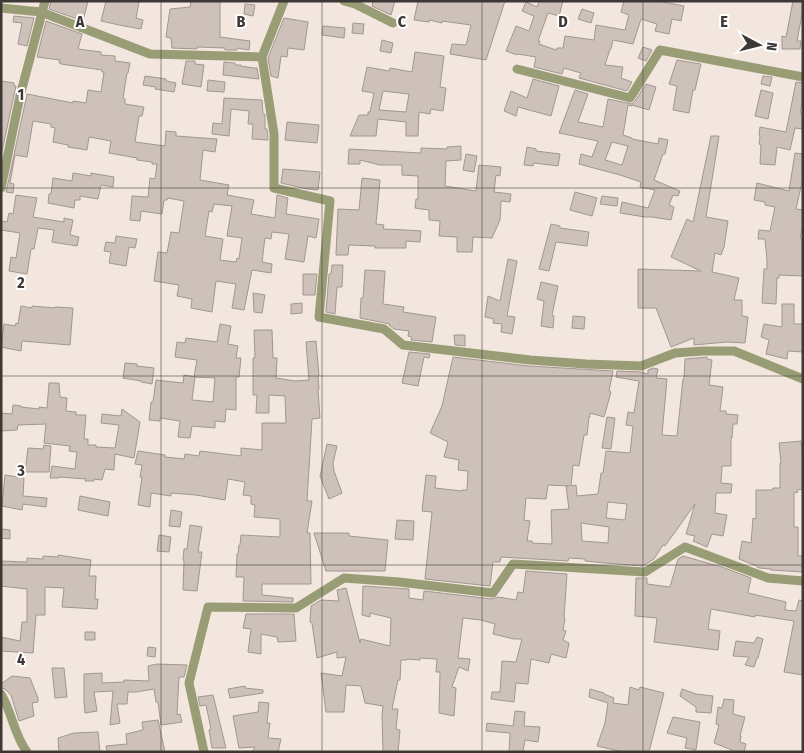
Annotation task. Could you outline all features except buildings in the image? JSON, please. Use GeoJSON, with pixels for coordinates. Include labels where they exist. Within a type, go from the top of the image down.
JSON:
{"type":"FeatureCollection","features":[{"type":"Feature","properties":{"kind":"street"},"geometry":{"type":"LineString","coordinates":[[1,188],[20,96],[45,1]]}},
{"type":"Feature","properties":{"kind":"street"},"geometry":{"type":"LineString","coordinates":[[284,1],[262,57],[274,134],[274,188],[330,202],[319,318],[384,329],[403,345],[530,360],[642,366],[674,353],[734,351],[803,380]]}},
{"type":"Feature","properties":{"kind":"street"},"geometry":{"type":"LineString","coordinates":[[344,1],[355,4],[393,24]]}},
{"type":"Feature","properties":{"kind":"street"},"geometry":{"type":"LineString","coordinates":[[1,8],[41,12],[150,54],[262,57]]}},
{"type":"Feature","properties":{"kind":"street"},"geometry":{"type":"LineString","coordinates":[[517,70],[630,98],[660,50],[803,77]]}},
{"type":"Feature","properties":{"kind":"street"},"geometry":{"type":"LineString","coordinates":[[204,752],[189,683],[208,607],[296,608],[344,578],[399,582],[493,593],[513,564],[645,572],[685,547],[768,578],[803,581]]}},
{"type":"Feature","properties":{"kind":"street"},"geometry":{"type":"LineString","coordinates":[[1,694],[6,702],[21,744],[27,752]]}}]}
